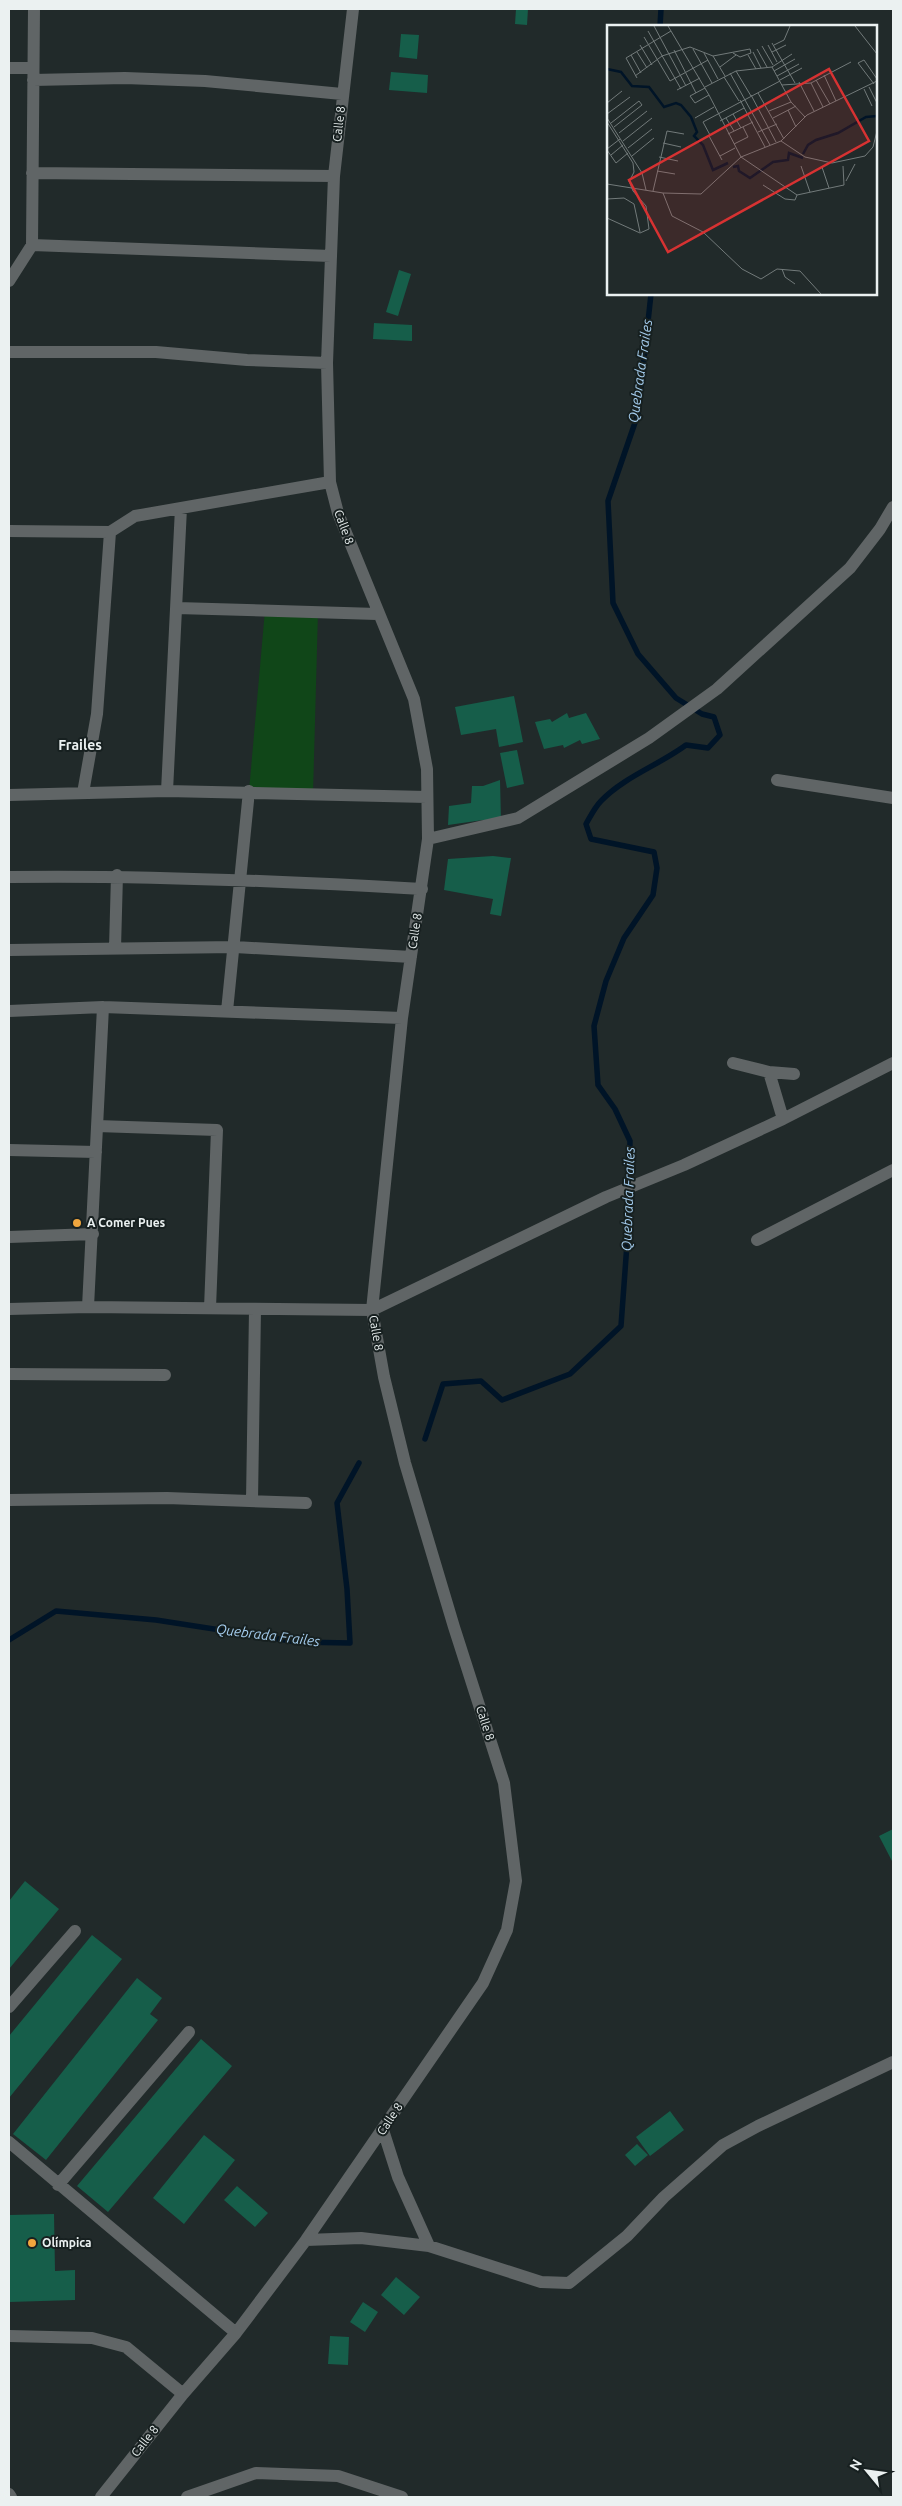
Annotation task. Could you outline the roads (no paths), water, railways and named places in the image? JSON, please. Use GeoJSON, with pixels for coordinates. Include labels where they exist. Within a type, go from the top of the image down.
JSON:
{"type":"FeatureCollection","features":[{"type":"Feature","properties":{"kind":"street"},"geometry":{"type":"LineString","coordinates":[[9,281],[32,245],[34,9]]}},
{"type":"Feature","properties":{"kind":"street","name":"Calle 8"},"geometry":{"type":"LineString","coordinates":[[101,2497],[183,2394],[236,2333],[306,2240],[483,1983],[507,1930],[516,1881],[504,1783],[454,1627],[406,1463],[384,1378],[372,1310],[402,1018],[428,839],[428,797],[427,769],[414,699],[377,614],[338,513],[330,482],[327,363],[330,256],[334,176],[353,9]]}},
{"type":"Feature","properties":{"kind":"street"},"geometry":{"type":"LineString","coordinates":[[9,68],[33,74],[205,81],[342,94]]}},
{"type":"Feature","properties":{"kind":"street"},"geometry":{"type":"LineString","coordinates":[[32,173],[334,176]]}},
{"type":"Feature","properties":{"kind":"street"},"geometry":{"type":"LineString","coordinates":[[32,245],[330,256]]}},
{"type":"Feature","properties":{"kind":"street"},"geometry":{"type":"LineString","coordinates":[[9,352],[156,352],[247,360],[327,363]]}},
{"type":"Feature","properties":{"kind":"street"},"geometry":{"type":"LineString","coordinates":[[9,530],[110,532],[135,516],[330,482]]}},
{"type":"Feature","properties":{"kind":"street"},"geometry":{"type":"LineString","coordinates":[[428,839],[518,818],[649,738],[717,689],[850,568],[880,529],[893,507]]}},
{"type":"Feature","properties":{"kind":"street"},"geometry":{"type":"LineString","coordinates":[[168,791],[181,508]]}},
{"type":"Feature","properties":{"kind":"street"},"geometry":{"type":"LineString","coordinates":[[83,793],[97,714],[110,532]]}},
{"type":"Feature","properties":{"kind":"street"},"geometry":{"type":"LineString","coordinates":[[177,608],[377,614]]}},
{"type":"Feature","properties":{"kind":"street"},"geometry":{"type":"LineString","coordinates":[[776,780],[893,798]]}},
{"type":"Feature","properties":{"kind":"street"},"geometry":{"type":"LineString","coordinates":[[9,795],[249,791],[428,797]]}},
{"type":"Feature","properties":{"kind":"street"},"geometry":{"type":"LineString","coordinates":[[228,1011],[249,791]]}},
{"type":"Feature","properties":{"kind":"street"},"geometry":{"type":"LineString","coordinates":[[115,948],[117,875]]}},
{"type":"Feature","properties":{"kind":"street"},"geometry":{"type":"LineString","coordinates":[[9,877],[117,875],[241,879],[422,889]]}},
{"type":"Feature","properties":{"kind":"street"},"geometry":{"type":"LineString","coordinates":[[9,950],[235,947],[411,957]]}},
{"type":"Feature","properties":{"kind":"street"},"geometry":{"type":"LineString","coordinates":[[88,1307],[93,1234],[102,1007]]}},
{"type":"Feature","properties":{"kind":"street"},"geometry":{"type":"LineString","coordinates":[[9,1011],[102,1007],[402,1018]]}},
{"type":"Feature","properties":{"kind":"street"},"geometry":{"type":"LineString","coordinates":[[9,1309],[88,1307],[372,1310],[618,1193],[783,1120],[893,1063]]}},
{"type":"Feature","properties":{"kind":"street"},"geometry":{"type":"LineString","coordinates":[[733,1064],[770,1072],[794,1074]]}},
{"type":"Feature","properties":{"kind":"street"},"geometry":{"type":"LineString","coordinates":[[770,1072],[783,1120]]}},
{"type":"Feature","properties":{"kind":"street"},"geometry":{"type":"LineString","coordinates":[[97,1126],[217,1130],[210,1308]]}},
{"type":"Feature","properties":{"kind":"street"},"geometry":{"type":"LineString","coordinates":[[9,1150],[96,1152]]}},
{"type":"Feature","properties":{"kind":"street"},"geometry":{"type":"LineString","coordinates":[[757,1240],[893,1170]]}},
{"type":"Feature","properties":{"kind":"street"},"geometry":{"type":"LineString","coordinates":[[9,1237],[93,1234]]}},
{"type":"Feature","properties":{"kind":"street"},"geometry":{"type":"LineString","coordinates":[[252,1500],[255,1310]]}},
{"type":"Feature","properties":{"kind":"street"},"geometry":{"type":"LineString","coordinates":[[9,1374],[165,1375]]}},
{"type":"Feature","properties":{"kind":"street"},"geometry":{"type":"LineString","coordinates":[[9,1500],[167,1498],[306,1503]]}},
{"type":"Feature","properties":{"kind":"street"},"geometry":{"type":"LineString","coordinates":[[9,2007],[75,1931]]}},
{"type":"Feature","properties":{"kind":"street"},"geometry":{"type":"LineString","coordinates":[[58,2185],[189,2032]]}},
{"type":"Feature","properties":{"kind":"street"},"geometry":{"type":"LineString","coordinates":[[306,2240],[361,2238],[429,2246],[541,2282],[569,2282],[627,2236],[664,2197],[723,2145],[758,2126],[893,2062]]}},
{"type":"Feature","properties":{"kind":"street"},"geometry":{"type":"LineString","coordinates":[[383,2130],[398,2177],[429,2246]]}},
{"type":"Feature","properties":{"kind":"street"},"geometry":{"type":"LineString","coordinates":[[9,2142],[236,2333]]}},
{"type":"Feature","properties":{"kind":"street"},"geometry":{"type":"LineString","coordinates":[[9,2336],[92,2338],[126,2347],[183,2394]]}},
{"type":"Feature","properties":{"kind":"street"},"geometry":{"type":"LineString","coordinates":[[187,2497],[256,2473],[338,2476],[402,2497]]}},
{"type":"Feature","properties":{"kind":"waterway","name":"Quebrada Frailes"},"geometry":{"type":"LineString","coordinates":[[660,25],[661,9]]}},
{"type":"Feature","properties":{"kind":"waterway","name":"Quebrada Frailes"},"geometry":{"type":"LineString","coordinates":[[425,1439],[443,1384],[481,1381],[502,1400],[570,1374],[621,1326],[628,1230],[630,1141],[615,1109],[598,1085],[594,1026],[606,981],[624,938],[653,895],[657,868],[654,852],[591,839],[586,824],[599,803],[620,785],[686,745],[708,748],[720,735],[714,717],[702,714],[676,698],[638,654],[613,603],[608,501],[638,414],[651,295]]}},
{"type":"Feature","properties":{"kind":"waterway","name":"Quebrada Frailes"},"geometry":{"type":"LineString","coordinates":[[9,1640],[56,1611],[156,1620],[298,1642],[350,1643],[347,1589],[337,1503],[359,1463]]}},
{"type":"Feature","properties":{"kind":"place","name":"A Comer Pues"},"geometry":{"type":"Point","coordinates":[77,1223]}},
{"type":"Feature","properties":{"kind":"place","name":"Olímpica"},"geometry":{"type":"Point","coordinates":[32,2243]}},
{"type":"Feature","properties":{"kind":"district","name":"Frailes"},"geometry":{"type":"Point","coordinates":[80,745]}}]}
